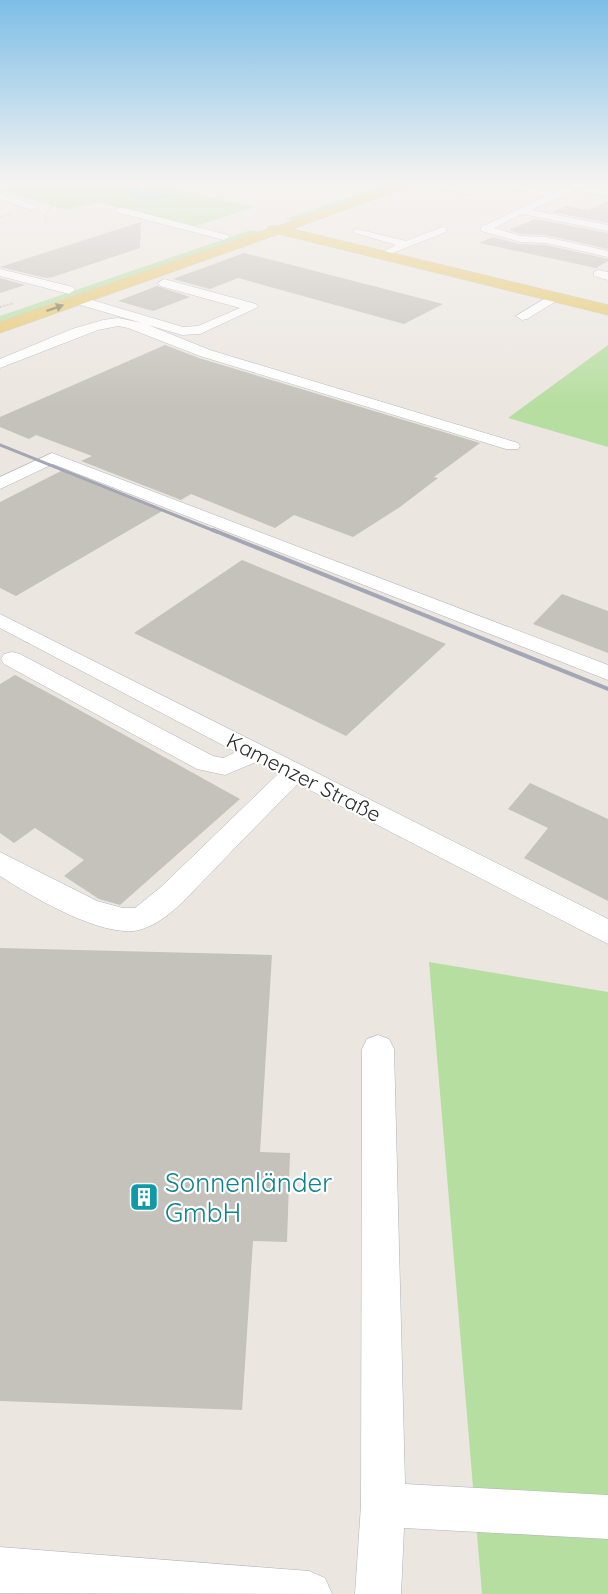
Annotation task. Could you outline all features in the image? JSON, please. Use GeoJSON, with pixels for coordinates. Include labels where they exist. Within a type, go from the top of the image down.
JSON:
{"type":"FeatureCollection","features":[{"type":"Feature","properties":{"kind":"main road"},"geometry":{"type":"LineString","coordinates":[[0,328],[74,295],[174,256]]}},
{"type":"Feature","properties":{"kind":"main road"},"geometry":{"type":"LineString","coordinates":[[0,314],[74,295],[185,256]]}},
{"type":"Feature","properties":{"kind":"main road"},"geometry":{"type":"LineString","coordinates":[[393,256],[608,310]]}},
{"type":"Feature","properties":{"kind":"main road"},"geometry":{"type":"LineString","coordinates":[[412,256],[608,304]]}},
{"type":"Feature","properties":{"kind":"street"},"geometry":{"type":"LineString","coordinates":[[0,272],[182,331],[200,330],[252,307],[164,283]]}},
{"type":"Feature","properties":{"kind":"street"},"geometry":{"type":"LineString","coordinates":[[522,316],[554,297]]}},
{"type":"Feature","properties":{"kind":"street"},"geometry":{"type":"LineString","coordinates":[[0,364],[99,325],[123,323],[175,339],[206,353],[512,446]]}},
{"type":"Feature","properties":{"kind":"street"},"geometry":{"type":"LineString","coordinates":[[0,484],[52,458],[608,673]]}},
{"type":"Feature","properties":{"kind":"street","name":"Kamenzer Straße"},"geometry":{"type":"LineString","coordinates":[[0,620],[608,932]]}},
{"type":"Feature","properties":{"kind":"street"},"geometry":{"type":"LineString","coordinates":[[6,663],[41,641]]}},
{"type":"Feature","properties":{"kind":"street"},"geometry":{"type":"LineString","coordinates":[[6,663],[206,764],[225,767],[256,752]]}},
{"type":"Feature","properties":{"kind":"street"},"geometry":{"type":"LineString","coordinates":[[0,862],[89,910],[118,921],[137,919],[171,896],[295,772]]}},
{"type":"Feature","properties":{"kind":"street"},"geometry":{"type":"LineString","coordinates":[[378,1049],[383,1505],[378,1594]]}},
{"type":"Feature","properties":{"kind":"street"},"geometry":{"type":"LineString","coordinates":[[383,1505],[608,1517]]}},
{"type":"Feature","properties":{"kind":"street"},"geometry":{"type":"LineString","coordinates":[[0,1570],[309,1594]]}},
{"type":"Feature","properties":{"kind":"green space"},"geometry":{"type":"Polygon","coordinates":[[[174,256],[195,256],[0,325],[0,316],[174,256]]]}},
{"type":"Feature","properties":{"kind":"green space"},"geometry":{"type":"Polygon","coordinates":[[[608,345],[608,447],[508,418],[608,345]]]}},
{"type":"Feature","properties":{"kind":"green space"},"geometry":{"type":"Polygon","coordinates":[[[429,962],[608,992],[608,1594],[482,1594],[429,962]]]}},
{"type":"Feature","properties":{"kind":"building"},"geometry":{"type":"Polygon","coordinates":[[[33,256],[115,256],[46,278],[0,267],[33,256]]]}},
{"type":"Feature","properties":{"kind":"building"},"geometry":{"type":"Polygon","coordinates":[[[235,256],[257,256],[443,304],[404,324],[238,278],[210,289],[173,279],[235,256]]]}},
{"type":"Feature","properties":{"kind":"building"},"geometry":{"type":"Polygon","coordinates":[[[542,256],[596,256],[608,259],[596,268],[542,256]]]}},
{"type":"Feature","properties":{"kind":"building"},"geometry":{"type":"Polygon","coordinates":[[[0,278],[25,285],[0,293],[0,278]]]}},
{"type":"Feature","properties":{"kind":"building"},"geometry":{"type":"Polygon","coordinates":[[[157,286],[190,297],[153,311],[118,301],[157,286]]]}},
{"type":"Feature","properties":{"kind":"building"},"geometry":{"type":"Polygon","coordinates":[[[165,345],[199,358],[480,443],[434,477],[438,478],[400,507],[353,537],[294,515],[275,528],[191,494],[181,500],[81,461],[92,456],[36,435],[29,439],[0,427],[0,417],[165,345]]]}},
{"type":"Feature","properties":{"kind":"building"},"geometry":{"type":"Polygon","coordinates":[[[63,470],[164,510],[16,596],[0,588],[0,502],[63,470]]]}},
{"type":"Feature","properties":{"kind":"building"},"geometry":{"type":"Polygon","coordinates":[[[242,560],[446,644],[346,736],[134,633],[242,560]]]}},
{"type":"Feature","properties":{"kind":"building"},"geometry":{"type":"Polygon","coordinates":[[[562,594],[608,611],[608,653],[533,624],[562,594]]]}},
{"type":"Feature","properties":{"kind":"building"},"geometry":{"type":"Polygon","coordinates":[[[15,675],[240,799],[120,905],[99,899],[64,876],[84,860],[35,828],[14,843],[0,833],[0,684],[15,675]]]}},
{"type":"Feature","properties":{"kind":"building"},"geometry":{"type":"Polygon","coordinates":[[[530,783],[608,819],[608,901],[524,858],[548,828],[508,809],[530,783]]]}},
{"type":"Feature","properties":{"kind":"building","name":"Sonnenländer GmbH"},"geometry":{"type":"Polygon","coordinates":[[[0,948],[272,955],[260,1152],[290,1153],[287,1242],[253,1241],[242,1410],[0,1401],[0,948]]]}},
{"type":"Feature","properties":{"kind":"railway"},"geometry":{"type":"LineString","coordinates":[[0,445],[217,532]]}},
{"type":"Feature","properties":{"kind":"railway"},"geometry":{"type":"LineString","coordinates":[[213,530],[608,689]]}},
{"type":"Feature","properties":{"kind":"place","name":"Sonnenländer GmbH"},"geometry":{"type":"Point","coordinates":[144,1197]}}]}
